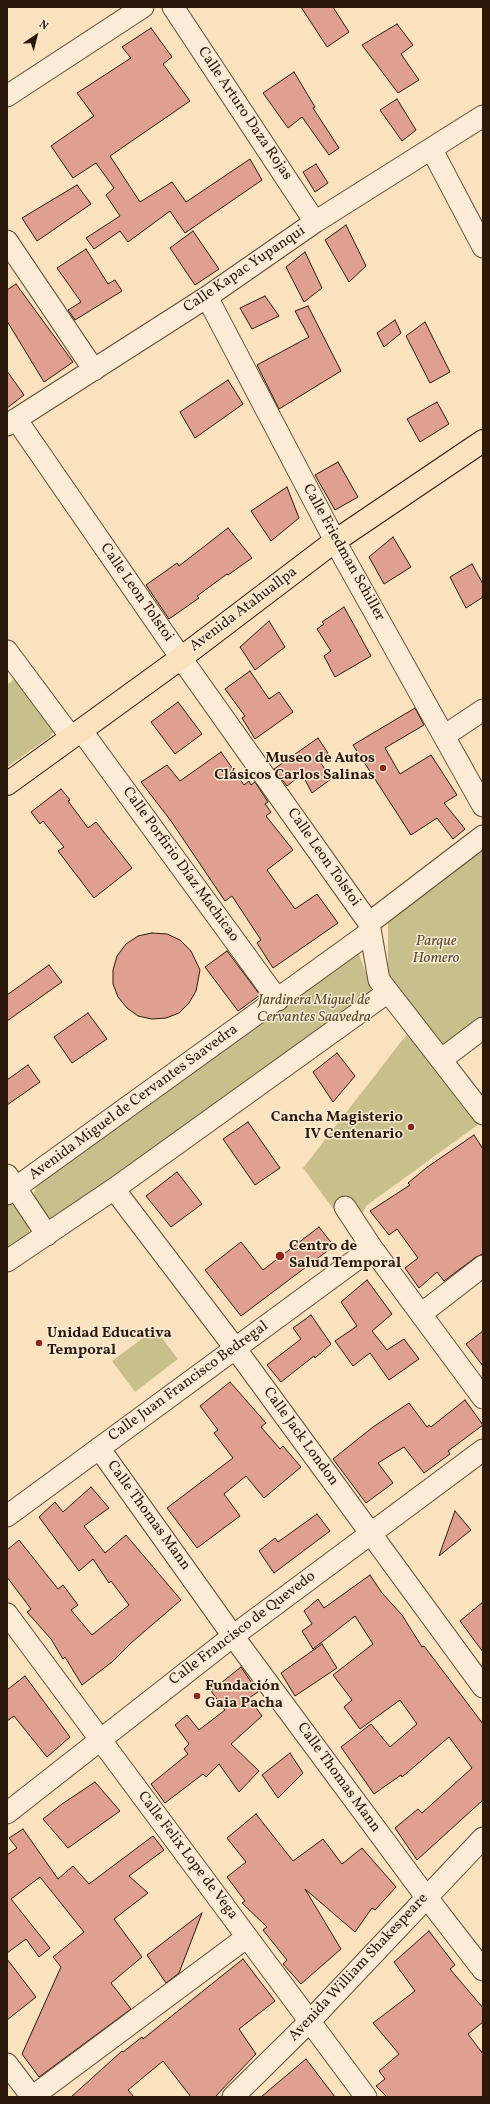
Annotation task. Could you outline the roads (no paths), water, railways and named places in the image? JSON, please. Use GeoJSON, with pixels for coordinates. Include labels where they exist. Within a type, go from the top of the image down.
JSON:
{"type":"FeatureCollection","features":[{"type":"Feature","properties":{"kind":"main road","name":"Avenida Atahuallpa"},"geometry":{"type":"LineString","coordinates":[[7,784],[181,658],[335,541],[483,441]]}},
{"type":"Feature","properties":{"kind":"street"},"geometry":{"type":"LineString","coordinates":[[7,96],[143,7]]}},
{"type":"Feature","properties":{"kind":"street","name":"Calle Arturo Daza Rojas"},"geometry":{"type":"LineString","coordinates":[[173,7],[315,222]]}},
{"type":"Feature","properties":{"kind":"street","name":"Calle Kapac Yupanqui"},"geometry":{"type":"LineString","coordinates":[[12,422],[207,297],[315,222],[432,150],[483,116]]}},
{"type":"Feature","properties":{"kind":"street"},"geometry":{"type":"LineString","coordinates":[[432,150],[483,248]]}},
{"type":"Feature","properties":{"kind":"street"},"geometry":{"type":"LineString","coordinates":[[7,241],[94,370]]}},
{"type":"Feature","properties":{"kind":"street","name":"Calle Friedman Schiller"},"geometry":{"type":"LineString","coordinates":[[207,297],[335,541],[483,806]]}},
{"type":"Feature","properties":{"kind":"street","name":"Calle Leon Tolstoi"},"geometry":{"type":"LineString","coordinates":[[12,422],[181,658],[370,928],[379,980],[442,1059],[483,1114]]}},
{"type":"Feature","properties":{"kind":"street","name":"Calle Porfirio Díaz Machicao"},"geometry":{"type":"LineString","coordinates":[[7,652],[14,674],[76,734],[278,1000]]}},
{"type":"Feature","properties":{"kind":"street"},"geometry":{"type":"LineString","coordinates":[[444,736],[483,710]]}},
{"type":"Feature","properties":{"kind":"street","name":"Avenida Miguel de Cervantes Saavedra"},"geometry":{"type":"LineString","coordinates":[[10,1186],[278,1000],[370,928],[483,836]]}},
{"type":"Feature","properties":{"kind":"street"},"geometry":{"type":"LineString","coordinates":[[7,1261],[114,1189],[388,992]]}},
{"type":"Feature","properties":{"kind":"street"},"geometry":{"type":"LineString","coordinates":[[442,1059],[483,1028]]}},
{"type":"Feature","properties":{"kind":"street"},"geometry":{"type":"LineString","coordinates":[[10,1186],[47,1235]]}},
{"type":"Feature","properties":{"kind":"street","name":"Calle Jack London"},"geometry":{"type":"LineString","coordinates":[[114,1189],[235,1348],[483,1687]]}},
{"type":"Feature","properties":{"kind":"street"},"geometry":{"type":"LineString","coordinates":[[346,1208],[372,1248],[483,1398]]}},
{"type":"Feature","properties":{"kind":"street","name":"Calle Juan Francisco Bedregal"},"geometry":{"type":"LineString","coordinates":[[7,1516],[372,1248]]}},
{"type":"Feature","properties":{"kind":"street"},"geometry":{"type":"LineString","coordinates":[[421,1314],[483,1266]]}},
{"type":"Feature","properties":{"kind":"street","name":"Calle Thomas Mann"},"geometry":{"type":"LineString","coordinates":[[99,1448],[233,1636],[426,1896],[483,1970]]}},
{"type":"Feature","properties":{"kind":"street","name":"Calle Francisco de Quevedo"},"geometry":{"type":"LineString","coordinates":[[7,1813],[233,1636],[483,1450]]}},
{"type":"Feature","properties":{"kind":"street","name":"Calle Felix Lope de Vega"},"geometry":{"type":"LineString","coordinates":[[7,1614],[366,2097]]}},
{"type":"Feature","properties":{"kind":"street","name":"Avenida William Shakespeare"},"geometry":{"type":"LineString","coordinates":[[233,2097],[309,2022],[426,1896],[483,1838]]}},
{"type":"Feature","properties":{"kind":"street"},"geometry":{"type":"LineString","coordinates":[[7,2064],[32,2097],[247,1936]]}},
{"type":"Feature","properties":{"kind":"place","name":"Museo de Autos Clásicos Carlos Salinas"},"geometry":{"type":"Point","coordinates":[383,768]}},
{"type":"Feature","properties":{"kind":"place","name":"Cancha Magisterio IV Centenario"},"geometry":{"type":"Point","coordinates":[411,1127]}},
{"type":"Feature","properties":{"kind":"place","name":"Centro de Salud Temporal"},"geometry":{"type":"Point","coordinates":[280,1256]}},
{"type":"Feature","properties":{"kind":"place","name":"Unidad Educativa Temporal"},"geometry":{"type":"Point","coordinates":[39,1343]}},
{"type":"Feature","properties":{"kind":"place","name":"Fundación Gaia Pacha"},"geometry":{"type":"Point","coordinates":[197,1696]}},
{"type":"Feature","properties":{"kind":"park label","name":"Parque Homero"},"geometry":{"type":"Point","coordinates":[436,950]}},
{"type":"Feature","properties":{"kind":"park label","name":"Jardinera Miguel de Cervantes Saavedra"},"geometry":{"type":"Point","coordinates":[314,1010]}}]}
